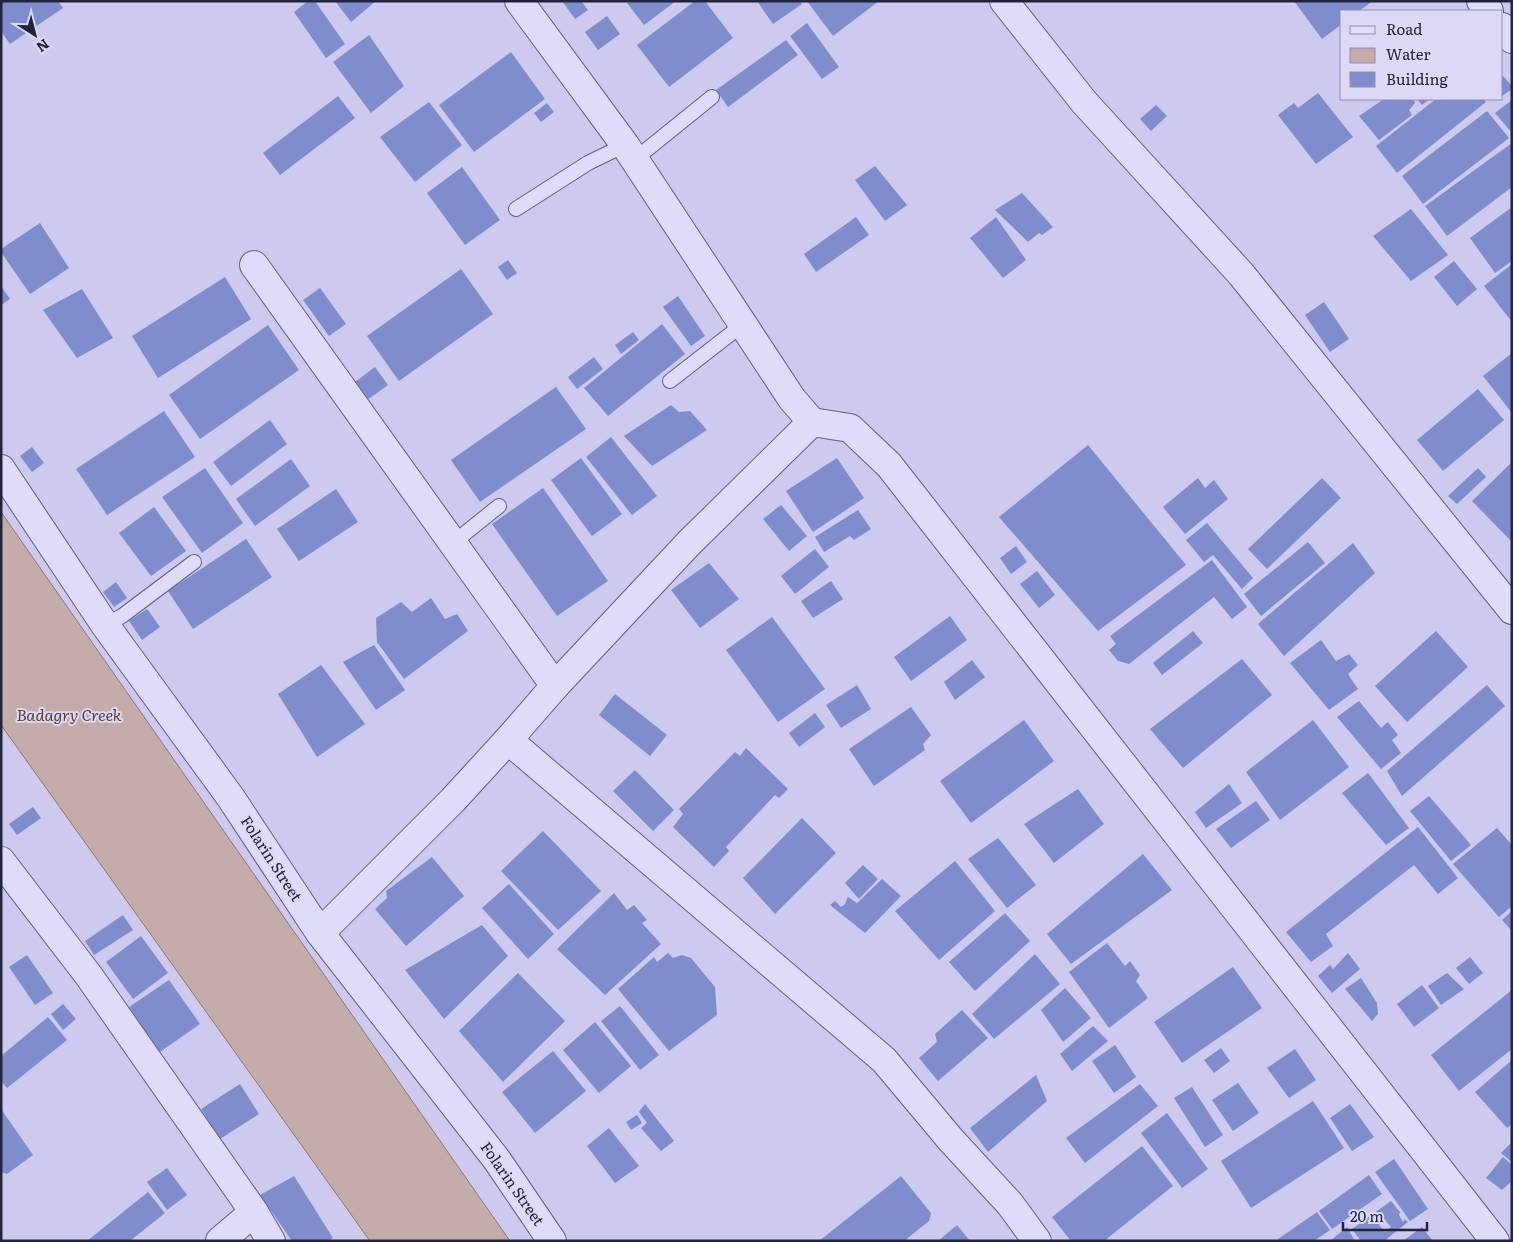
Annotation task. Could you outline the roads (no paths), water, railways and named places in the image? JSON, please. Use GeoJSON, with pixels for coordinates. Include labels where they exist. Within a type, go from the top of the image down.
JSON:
{"type":"FeatureCollection","features":[{"type":"Feature","properties":{"kind":"street"},"geometry":{"type":"LineString","coordinates":[[520,1],[629,153],[792,399],[812,422],[850,428],[888,465],[1495,1241]]}},
{"type":"Feature","properties":{"kind":"street"},"geometry":{"type":"LineString","coordinates":[[1004,1],[1084,102],[1241,274],[1512,610]]}},
{"type":"Feature","properties":{"kind":"street"},"geometry":{"type":"LineString","coordinates":[[1503,28],[1512,39]]}},
{"type":"Feature","properties":{"kind":"street"},"geometry":{"type":"LineString","coordinates":[[254,265],[554,686]]}},
{"type":"Feature","properties":{"kind":"street"},"geometry":{"type":"LineString","coordinates":[[320,933],[452,800],[508,740],[554,686],[689,543],[812,422]]}},
{"type":"Feature","properties":{"kind":"street","name":"Folarin Street"},"geometry":{"type":"LineString","coordinates":[[1,469],[106,626],[231,798],[320,933],[497,1160],[552,1241]]}},
{"type":"Feature","properties":{"kind":"street"},"geometry":{"type":"LineString","coordinates":[[508,740],[884,1060],[951,1140],[1010,1204],[1037,1241]]}},
{"type":"Feature","properties":{"kind":"street"},"geometry":{"type":"LineString","coordinates":[[1,862],[89,976],[254,1212],[271,1241]]}},
{"type":"Feature","properties":{"kind":"street"},"geometry":{"type":"LineString","coordinates":[[220,1241],[254,1212]]}},
{"type":"Feature","properties":{"kind":"lane"},"geometry":{"type":"LineString","coordinates":[[516,209],[588,163],[629,153],[712,97]]}},
{"type":"Feature","properties":{"kind":"lane"},"geometry":{"type":"LineString","coordinates":[[670,380],[742,325]]}},
{"type":"Feature","properties":{"kind":"lane"},"geometry":{"type":"LineString","coordinates":[[453,542],[499,506]]}},
{"type":"Feature","properties":{"kind":"lane"},"geometry":{"type":"LineString","coordinates":[[106,626],[194,562]]}},
{"type":"Feature","properties":{"kind":"water","name":"Badagry Creek"},"geometry":{"type":"Polygon","coordinates":[[[1,512],[510,1241],[370,1241],[1,725],[1,512]]]}}]}
